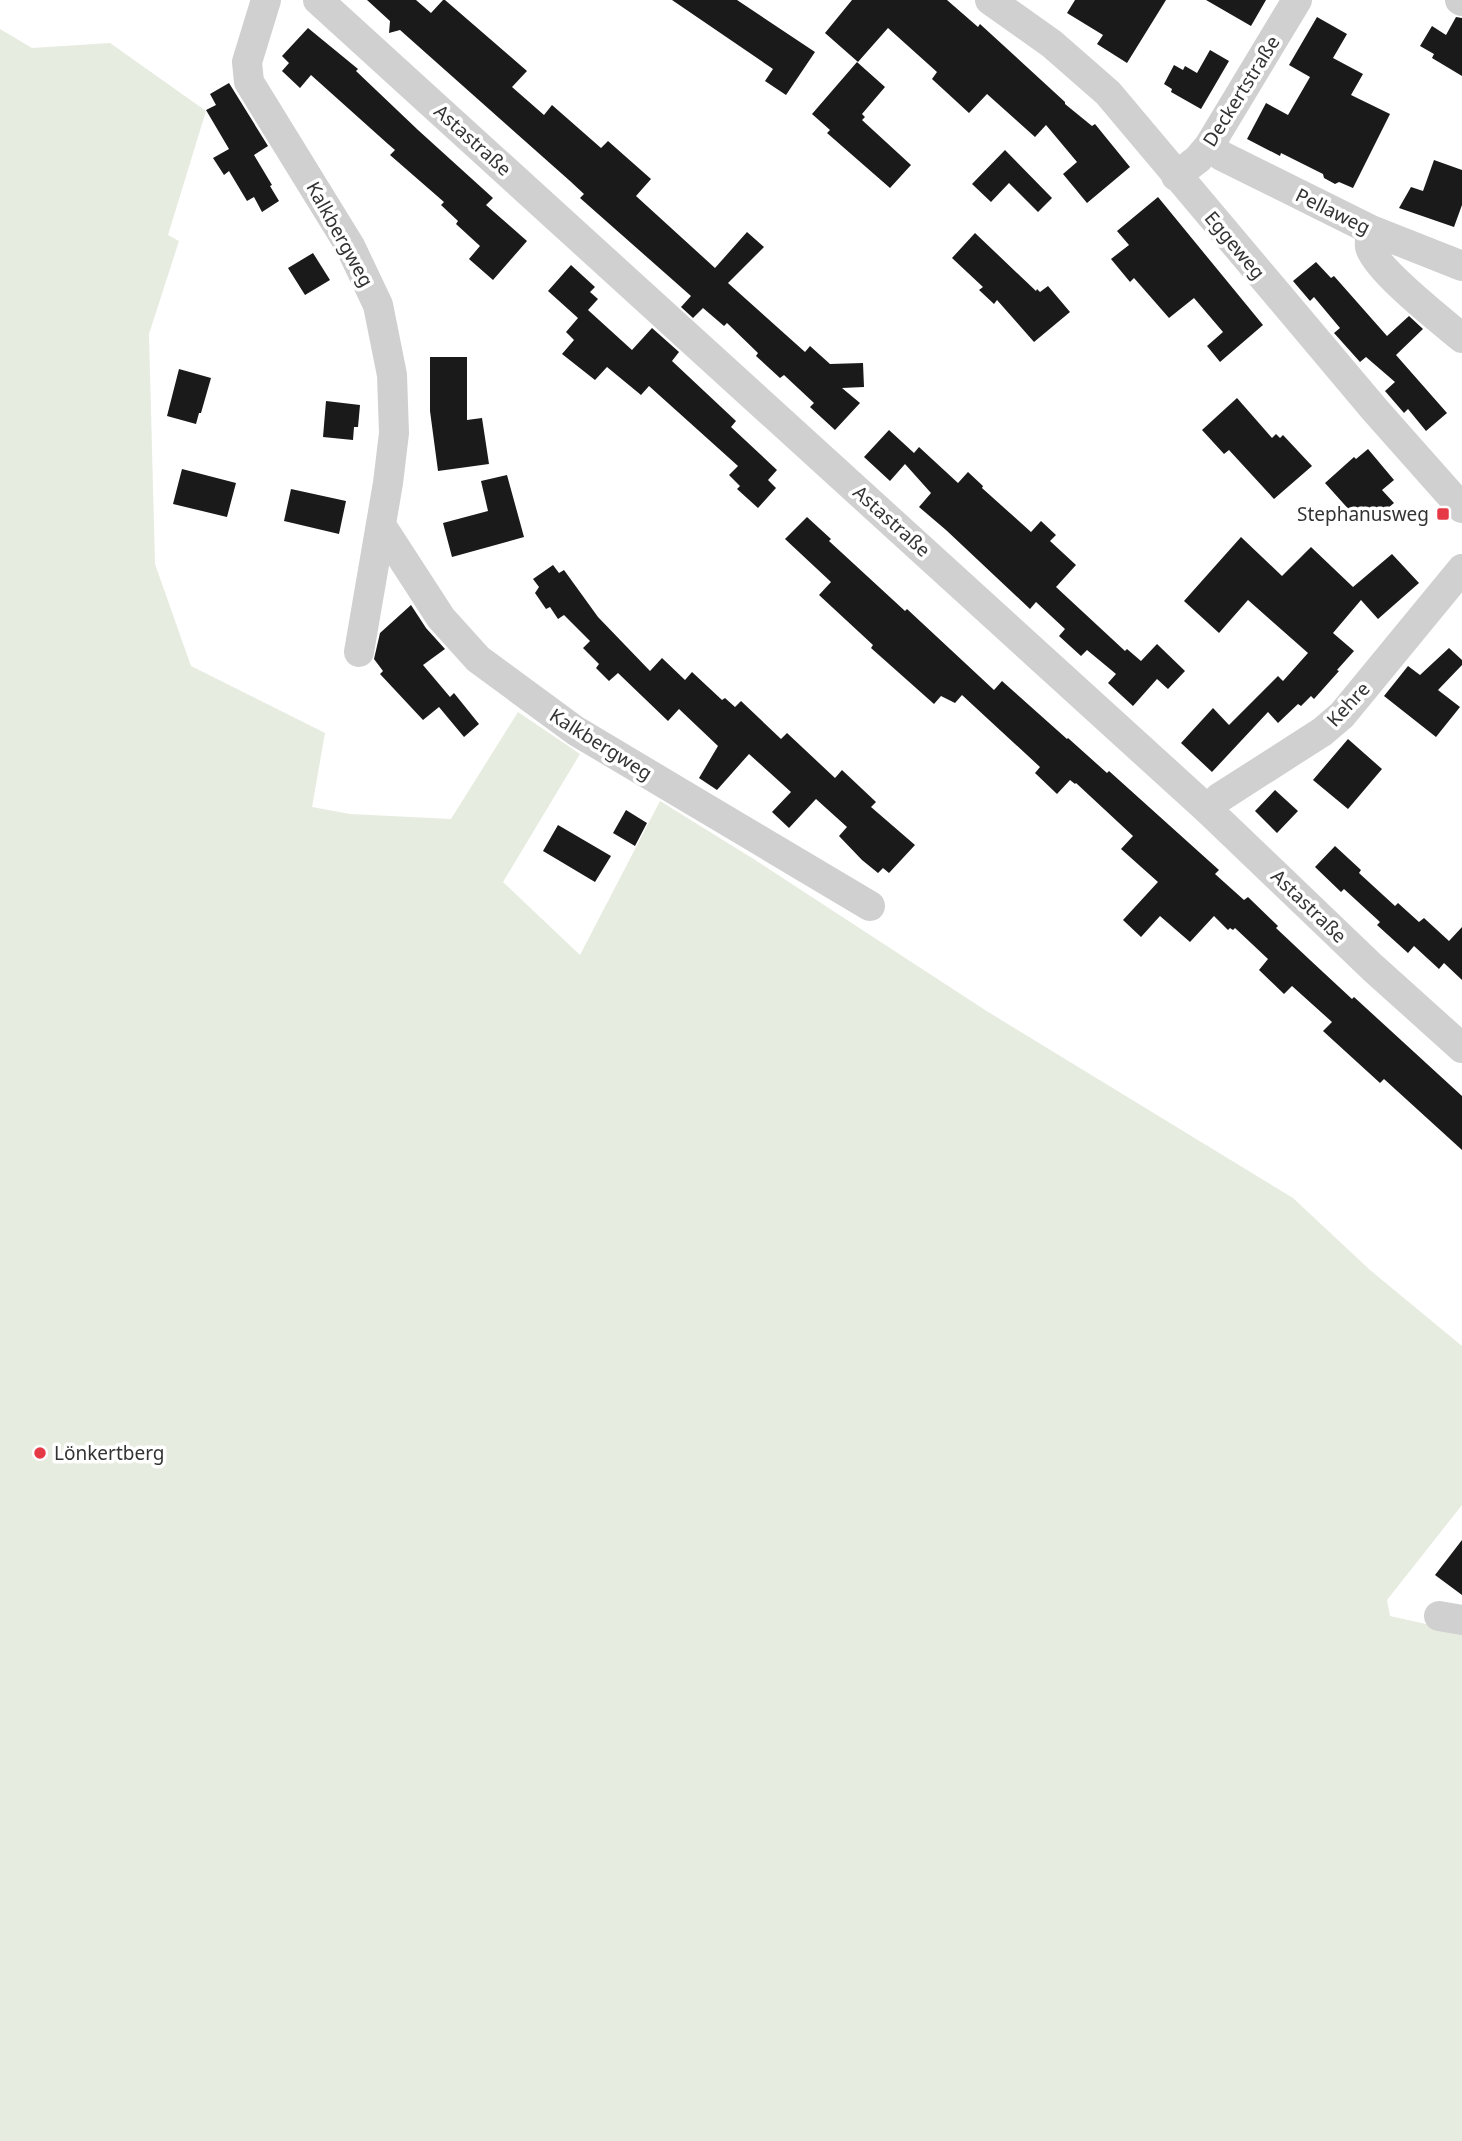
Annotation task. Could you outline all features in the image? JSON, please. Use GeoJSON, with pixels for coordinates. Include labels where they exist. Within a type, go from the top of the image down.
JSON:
{"type":"FeatureCollection","features":[{"type":"Feature","properties":{"kind":"street","name":"Kalkbergweg"},"geometry":{"type":"LineString","coordinates":[[266,0],[247,62],[249,82],[350,246],[378,305],[392,375],[394,433],[382,527],[359,652]]}},
{"type":"Feature","properties":{"kind":"street","name":"Astastraße"},"geometry":{"type":"LineString","coordinates":[[318,0],[1208,809],[1373,968],[1462,1048]]}},
{"type":"Feature","properties":{"kind":"street","name":"Eggeweg"},"geometry":{"type":"LineString","coordinates":[[990,0],[1052,44],[1108,93],[1375,410],[1462,508]]}},
{"type":"Feature","properties":{"kind":"street","name":"Deckertstraße"},"geometry":{"type":"LineString","coordinates":[[1176,176],[1198,159],[1209,146],[1297,0]]}},
{"type":"Feature","properties":{"kind":"street","name":"Pellaweg"},"geometry":{"type":"LineString","coordinates":[[1209,146],[1222,156],[1371,230],[1462,266]]}},
{"type":"Feature","properties":{"kind":"street"},"geometry":{"type":"LineString","coordinates":[[1371,230],[1369,246],[1380,264],[1462,338]]}},
{"type":"Feature","properties":{"kind":"street","name":"Kalkbergweg"},"geometry":{"type":"LineString","coordinates":[[382,527],[441,618],[478,659],[576,731],[870,906]]}},
{"type":"Feature","properties":{"kind":"street","name":"Kehre"},"geometry":{"type":"LineString","coordinates":[[1208,809],[1219,797],[1322,732],[1342,715],[1462,569]]}},
{"type":"Feature","properties":{"kind":"shaded area"},"geometry":{"type":"Polygon","coordinates":[[[0,29],[32,48],[110,43],[206,111],[168,235],[179,241],[149,334],[155,564],[191,666],[325,733],[312,807],[350,814],[451,819],[518,712],[580,754],[503,882],[580,955],[660,801],[985,1010],[1293,1198],[1370,1270],[1462,1346],[1462,1505],[1387,1600],[1390,1616],[1462,1632],[1462,2141],[0,2141],[0,29]]]}},
{"type":"Feature","properties":{"kind":"building"},"geometry":{"type":"Polygon","coordinates":[[[367,0],[416,0],[431,13],[445,0],[527,71],[512,87],[544,115],[552,105],[601,148],[608,141],[651,179],[636,196],[715,268],[747,232],[764,247],[728,283],[805,352],[810,346],[830,364],[863,363],[864,387],[842,388],[860,403],[835,430],[810,407],[814,403],[784,375],[780,378],[756,356],[758,353],[727,323],[724,326],[703,308],[693,318],[681,307],[691,296],[580,198],[584,194],[570,181],[400,30],[389,33],[390,21],[367,0]]]}},
{"type":"Feature","properties":{"kind":"building"},"geometry":{"type":"Polygon","coordinates":[[[672,0],[737,0],[815,52],[786,95],[765,81],[773,69],[672,0]]]}},
{"type":"Feature","properties":{"kind":"building"},"geometry":{"type":"Polygon","coordinates":[[[852,0],[947,0],[978,27],[980,24],[1065,104],[1092,126],[1095,124],[1130,167],[1087,203],[1063,174],[1077,162],[1046,125],[1035,137],[987,94],[969,113],[932,79],[937,72],[888,28],[858,62],[825,33],[852,0]]]}},
{"type":"Feature","properties":{"kind":"building"},"geometry":{"type":"Polygon","coordinates":[[[1075,0],[1166,0],[1127,63],[1097,44],[1103,35],[1067,13],[1075,0]]]}},
{"type":"Feature","properties":{"kind":"building"},"geometry":{"type":"Polygon","coordinates":[[[1206,0],[1266,0],[1251,26],[1206,0]]]}},
{"type":"Feature","properties":{"kind":"building"},"geometry":{"type":"Polygon","coordinates":[[[1317,17],[1347,34],[1333,58],[1363,74],[1351,95],[1390,114],[1353,188],[1339,182],[1335,184],[1324,178],[1323,174],[1247,139],[1266,103],[1288,115],[1310,77],[1289,65],[1317,17]]]}},
{"type":"Feature","properties":{"kind":"building"},"geometry":{"type":"Polygon","coordinates":[[[1456,17],[1462,18],[1462,76],[1432,58],[1434,54],[1420,46],[1432,26],[1446,35],[1456,17]]]}},
{"type":"Feature","properties":{"kind":"building"},"geometry":{"type":"Polygon","coordinates":[[[308,28],[358,69],[356,71],[493,198],[486,205],[527,241],[493,280],[469,259],[480,246],[456,224],[458,221],[441,205],[444,202],[390,155],[395,150],[311,75],[300,88],[282,71],[289,63],[282,56],[308,28]]]}},
{"type":"Feature","properties":{"kind":"building"},"geometry":{"type":"Polygon","coordinates":[[[1210,50],[1229,61],[1201,109],[1171,92],[1172,89],[1164,84],[1174,65],[1183,70],[1185,66],[1197,73],[1210,50]]]}},
{"type":"Feature","properties":{"kind":"building"},"geometry":{"type":"Polygon","coordinates":[[[857,62],[885,87],[862,114],[865,117],[862,120],[911,165],[890,188],[827,133],[830,130],[812,114],[857,62]]]}},
{"type":"Feature","properties":{"kind":"building"},"geometry":{"type":"Polygon","coordinates":[[[229,83],[268,146],[254,155],[279,201],[262,212],[254,197],[247,201],[229,171],[224,175],[213,158],[229,149],[206,110],[216,105],[210,94],[229,83]]]}},
{"type":"Feature","properties":{"kind":"building"},"geometry":{"type":"Polygon","coordinates":[[[1005,150],[1052,198],[1038,212],[1009,183],[991,202],[972,184],[1005,150]]]}},
{"type":"Feature","properties":{"kind":"building"},"geometry":{"type":"Polygon","coordinates":[[[1434,160],[1462,170],[1462,205],[1454,227],[1399,208],[1411,187],[1423,191],[1434,160]]]}},
{"type":"Feature","properties":{"kind":"building"},"geometry":{"type":"Polygon","coordinates":[[[1158,197],[1263,325],[1220,362],[1207,346],[1223,332],[1194,298],[1169,318],[1134,278],[1130,282],[1111,259],[1129,245],[1117,231],[1158,197]]]}},
{"type":"Feature","properties":{"kind":"building"},"geometry":{"type":"Polygon","coordinates":[[[975,233],[1036,291],[1037,289],[1040,292],[1048,286],[1070,312],[1034,342],[997,300],[994,304],[979,290],[983,287],[952,258],[975,233]]]}},
{"type":"Feature","properties":{"kind":"building"},"geometry":{"type":"Polygon","coordinates":[[[313,253],[330,280],[305,295],[288,268],[313,253]]]}},
{"type":"Feature","properties":{"kind":"building"},"geometry":{"type":"Polygon","coordinates":[[[1316,262],[1331,278],[1334,276],[1387,336],[1409,316],[1423,329],[1396,355],[1447,413],[1426,431],[1408,409],[1404,413],[1385,391],[1395,382],[1366,357],[1360,362],[1334,333],[1340,328],[1314,297],[1310,301],[1293,281],[1316,262]]]}},
{"type":"Feature","properties":{"kind":"building"},"geometry":{"type":"Polygon","coordinates":[[[571,265],[595,287],[590,292],[598,299],[588,310],[632,350],[652,328],[679,352],[672,361],[736,421],[731,427],[777,470],[768,480],[776,488],[758,508],[737,489],[740,486],[729,475],[738,466],[649,386],[641,395],[607,367],[595,380],[562,354],[574,340],[566,332],[578,318],[548,291],[571,265]]]}},
{"type":"Feature","properties":{"kind":"building"},"geometry":{"type":"Polygon","coordinates":[[[430,357],[467,357],[467,420],[482,418],[489,464],[438,471],[430,411],[430,357]]]}},
{"type":"Feature","properties":{"kind":"building"},"geometry":{"type":"Polygon","coordinates":[[[179,369],[211,378],[196,424],[167,416],[179,369]]]}},
{"type":"Feature","properties":{"kind":"building"},"geometry":{"type":"Polygon","coordinates":[[[1237,398],[1272,438],[1276,434],[1280,438],[1283,435],[1312,466],[1274,499],[1229,450],[1224,454],[1202,430],[1237,398]]]}},
{"type":"Feature","properties":{"kind":"building"},"geometry":{"type":"Polygon","coordinates":[[[326,401],[360,405],[358,427],[354,427],[353,440],[323,437],[326,401]]]}},
{"type":"Feature","properties":{"kind":"building"},"geometry":{"type":"Polygon","coordinates":[[[889,430],[914,453],[919,447],[958,483],[968,472],[1031,532],[1041,521],[1056,535],[1050,541],[1076,565],[1056,587],[1125,651],[1127,649],[1141,661],[1157,644],[1185,671],[1168,689],[1157,679],[1133,706],[1108,683],[1116,674],[1087,650],[1081,656],[1059,636],[1065,629],[1036,602],[1030,609],[919,507],[931,493],[905,464],[890,481],[864,457],[889,430]]]}},
{"type":"Feature","properties":{"kind":"building"},"geometry":{"type":"Polygon","coordinates":[[[1368,449],[1394,480],[1382,490],[1394,503],[1369,524],[1355,510],[1352,513],[1325,483],[1354,457],[1356,459],[1368,449]]]}},
{"type":"Feature","properties":{"kind":"building"},"geometry":{"type":"Polygon","coordinates":[[[182,469],[236,483],[227,517],[173,504],[182,469]]]}},
{"type":"Feature","properties":{"kind":"building"},"geometry":{"type":"Polygon","coordinates":[[[507,475],[524,537],[452,557],[443,523],[488,511],[481,481],[507,475]]]}},
{"type":"Feature","properties":{"kind":"building"},"geometry":{"type":"Polygon","coordinates":[[[291,489],[346,501],[339,534],[284,521],[291,489]]]}},
{"type":"Feature","properties":{"kind":"building"},"geometry":{"type":"Polygon","coordinates":[[[807,517],[831,539],[829,541],[994,690],[1002,681],[1107,773],[1109,771],[1219,870],[1215,874],[1244,900],[1248,897],[1310,960],[1462,1096],[1462,1150],[1384,1079],[1380,1083],[1323,1031],[1332,1022],[1292,986],[1284,994],[1259,970],[1268,959],[1235,928],[1228,930],[1214,916],[1190,942],[1160,916],[1141,937],[1123,920],[1158,882],[1121,849],[1133,836],[1076,783],[1070,780],[1057,794],[1035,773],[1040,767],[962,695],[955,703],[941,696],[934,704],[871,648],[873,645],[819,595],[831,582],[785,539],[807,517]]]}},
{"type":"Feature","properties":{"kind":"building"},"geometry":{"type":"Polygon","coordinates":[[[1241,537],[1282,576],[1311,547],[1353,587],[1392,554],[1419,583],[1378,619],[1361,600],[1333,633],[1354,651],[1337,670],[1339,671],[1314,699],[1311,696],[1301,706],[1298,704],[1278,723],[1268,712],[1212,772],[1181,743],[1213,708],[1229,725],[1278,676],[1283,681],[1308,653],[1248,600],[1219,633],[1184,601],[1241,537]]]}},
{"type":"Feature","properties":{"kind":"building"},"geometry":{"type":"Polygon","coordinates":[[[553,565],[559,573],[564,570],[598,617],[650,671],[662,658],[685,680],[692,672],[722,700],[725,698],[735,707],[741,701],[781,739],[787,733],[835,778],[842,770],[876,802],[871,807],[915,845],[889,873],[883,868],[878,873],[839,836],[847,827],[816,799],[789,828],[772,812],[791,792],[749,754],[717,790],[699,778],[718,746],[679,709],[668,721],[618,673],[609,681],[596,668],[599,664],[583,648],[590,641],[564,615],[558,619],[550,607],[546,609],[535,593],[539,587],[533,579],[553,565]]]}},
{"type":"Feature","properties":{"kind":"building"},"geometry":{"type":"Polygon","coordinates":[[[411,605],[426,628],[445,649],[423,665],[450,697],[454,693],[479,724],[464,737],[439,707],[423,720],[380,674],[383,671],[374,659],[380,633],[411,605]]]}},
{"type":"Feature","properties":{"kind":"building"},"geometry":{"type":"Polygon","coordinates":[[[1449,648],[1462,660],[1462,665],[1438,690],[1460,707],[1436,737],[1384,696],[1408,666],[1420,675],[1449,648]]]}},
{"type":"Feature","properties":{"kind":"building"},"geometry":{"type":"Polygon","coordinates":[[[1348,739],[1382,769],[1348,809],[1313,780],[1348,739]]]}},
{"type":"Feature","properties":{"kind":"building"},"geometry":{"type":"Polygon","coordinates":[[[1275,790],[1298,811],[1277,833],[1255,811],[1275,790]]]}},
{"type":"Feature","properties":{"kind":"building"},"geometry":{"type":"Polygon","coordinates":[[[626,810],[647,823],[635,846],[613,833],[626,810]]]}},
{"type":"Feature","properties":{"kind":"building"},"geometry":{"type":"Polygon","coordinates":[[[558,825],[611,856],[595,882],[543,851],[558,825]]]}},
{"type":"Feature","properties":{"kind":"building"},"geometry":{"type":"Polygon","coordinates":[[[1335,846],[1361,870],[1359,873],[1395,906],[1398,903],[1419,922],[1424,918],[1449,941],[1462,927],[1462,980],[1444,963],[1439,969],[1414,946],[1408,953],[1377,925],[1380,922],[1344,889],[1341,892],[1315,867],[1335,846]]]}},
{"type":"Feature","properties":{"kind":"building"},"geometry":{"type":"Polygon","coordinates":[[[1462,1540],[1462,1595],[1435,1575],[1462,1540]]]}},
{"type":"Feature","properties":{"kind":"place","name":"Stephanusweg"},"geometry":{"type":"Point","coordinates":[1443,514]}},
{"type":"Feature","properties":{"kind":"place","name":"Lönkertberg"},"geometry":{"type":"Point","coordinates":[40,1453]}}]}
